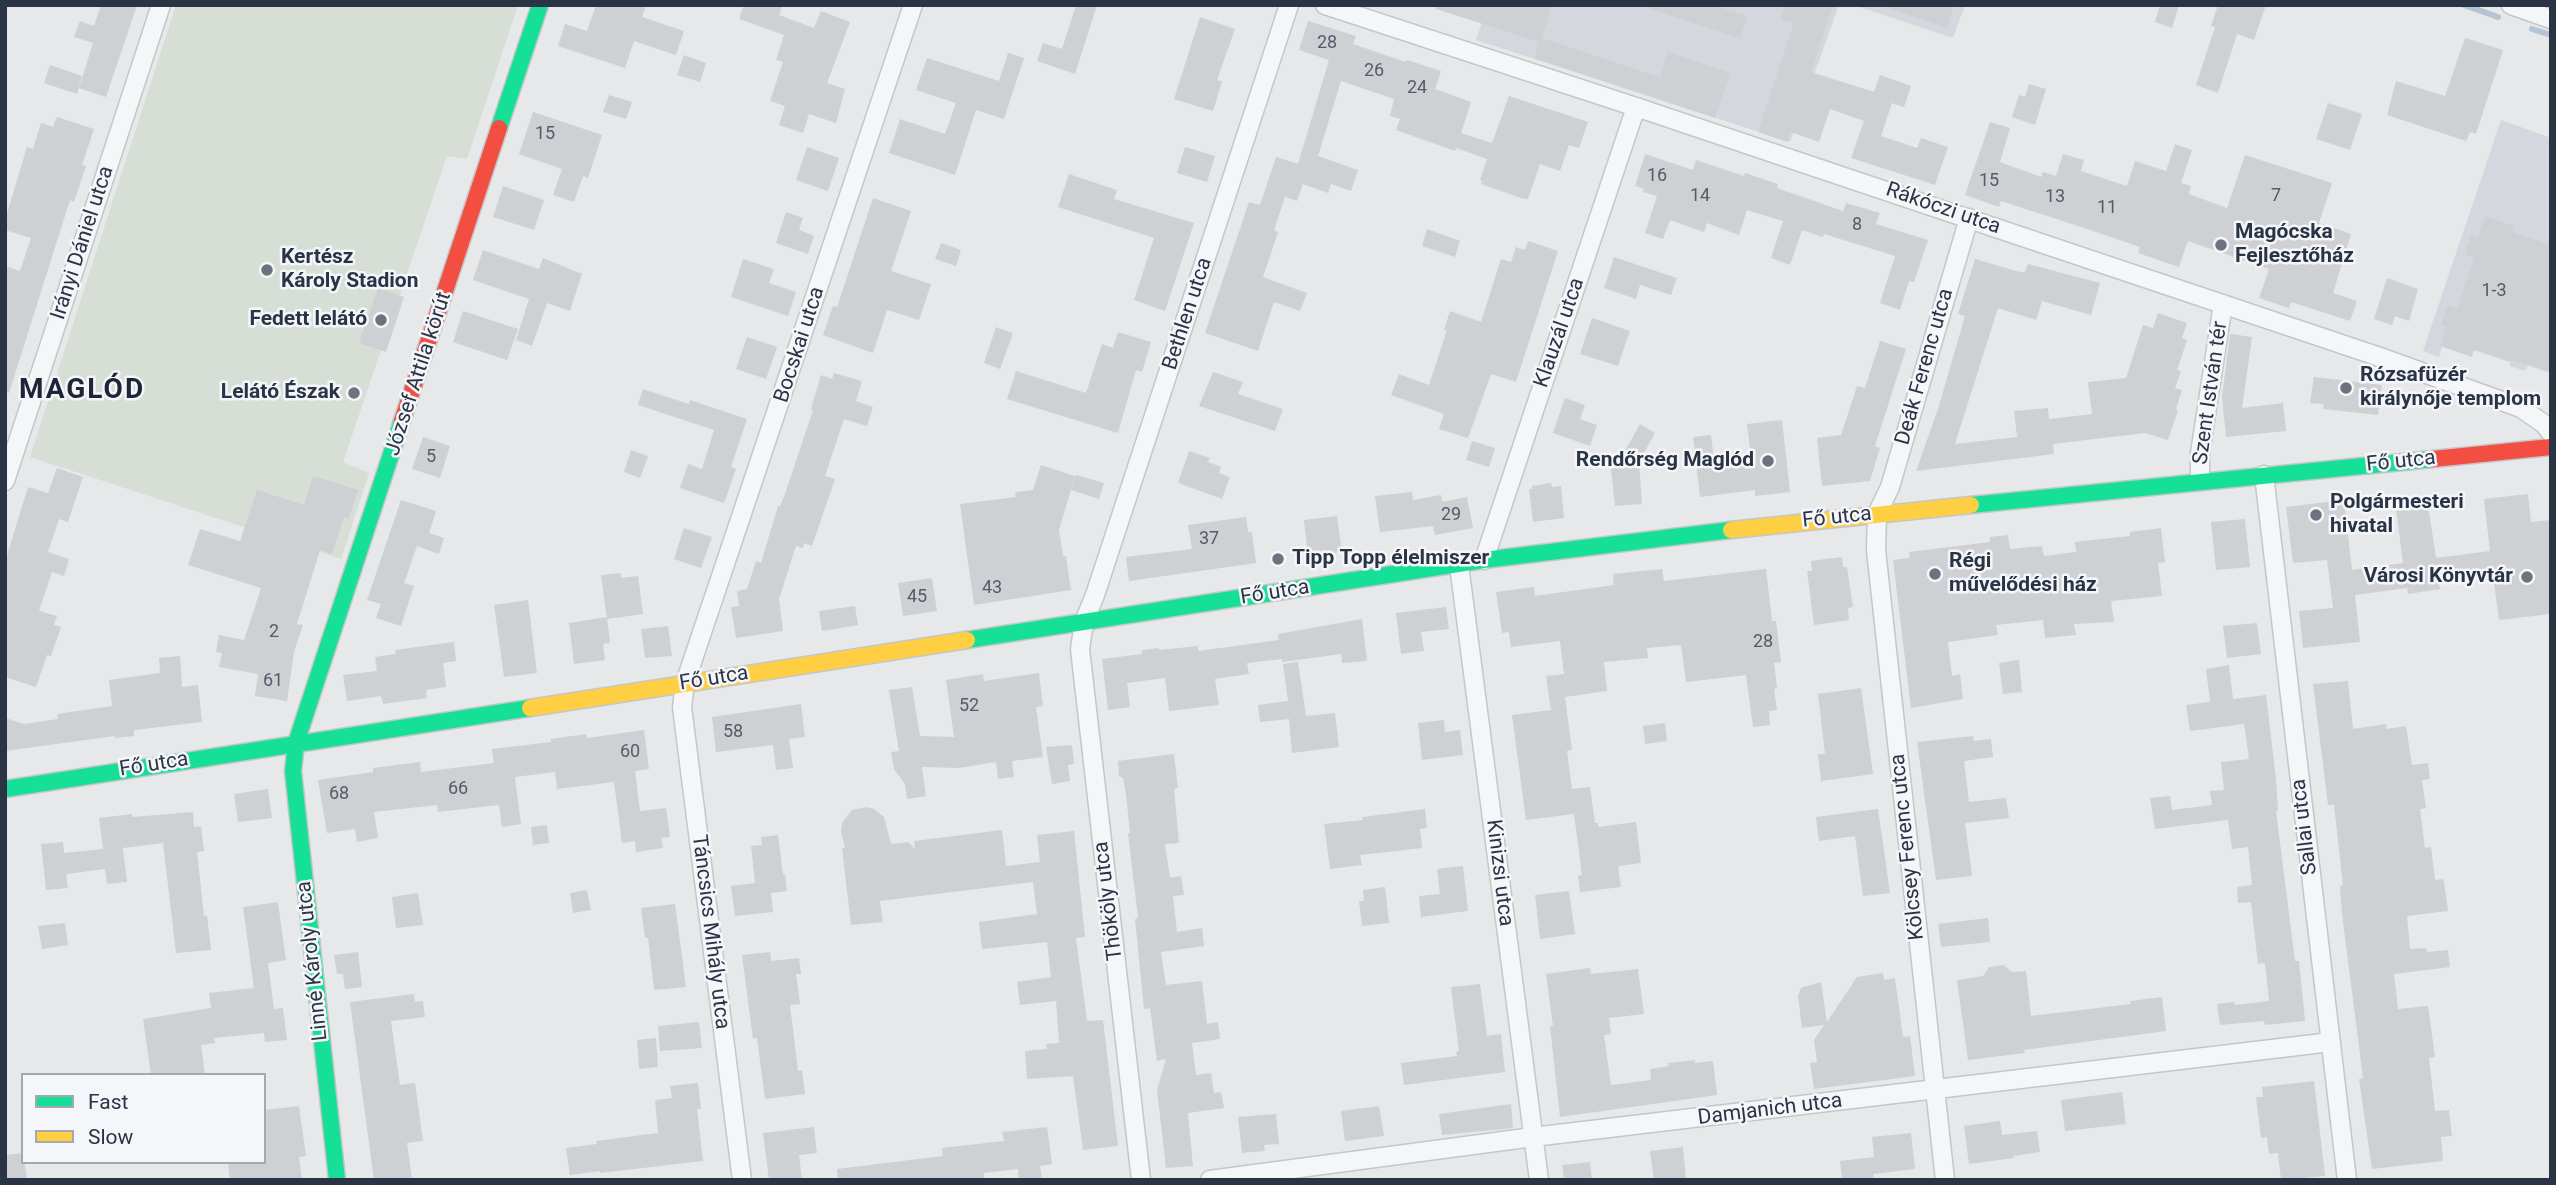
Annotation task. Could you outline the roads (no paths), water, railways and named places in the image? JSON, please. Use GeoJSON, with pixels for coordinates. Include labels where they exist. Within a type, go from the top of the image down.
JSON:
{"type":"FeatureCollection","features":[{"type":"Feature","properties":{"kind":"main road","name":"József Attila körút"},"geometry":{"type":"LineString","coordinates":[[296,743],[540,5]]}},
{"type":"Feature","properties":{"kind":"main road","name":"Fő utca"},"geometry":{"type":"LineString","coordinates":[[5,789],[1484,560],[1877,514],[2551,447]]}},
{"type":"Feature","properties":{"kind":"main road","name":"Linné Károly utca"},"geometry":{"type":"LineString","coordinates":[[296,743],[293,771],[337,1180]]}},
{"type":"Feature","properties":{"kind":"street","name":"Irányi Dániel utca"},"geometry":{"type":"LineString","coordinates":[[5,481],[160,5]]}},
{"type":"Feature","properties":{"kind":"street","name":"Bocskai utca"},"geometry":{"type":"LineString","coordinates":[[685,684],[913,5]]}},
{"type":"Feature","properties":{"kind":"street","name":"Bethlen utca"},"geometry":{"type":"LineString","coordinates":[[1084,622],[1095,596],[1289,5]]}},
{"type":"Feature","properties":{"kind":"street","name":"Rákóczi utca"},"geometry":{"type":"LineString","coordinates":[[1325,5],[2377,356],[2521,408],[2544,424],[2551,433]]}},
{"type":"Feature","properties":{"kind":"street"},"geometry":{"type":"LineString","coordinates":[[2511,5],[2551,19]]}},
{"type":"Feature","properties":{"kind":"street","name":"Klauzál utca"},"geometry":{"type":"LineString","coordinates":[[1484,560],[1636,107]]}},
{"type":"Feature","properties":{"kind":"street","name":"Deák Ferenc utca"},"geometry":{"type":"LineString","coordinates":[[1877,514],[1890,487],[1969,218]]}},
{"type":"Feature","properties":{"kind":"street","name":"Szent István tér"},"geometry":{"type":"LineString","coordinates":[[2200,481],[2200,453],[2223,304]]}},
{"type":"Feature","properties":{"kind":"street","name":"Sallai utca"},"geometry":{"type":"LineString","coordinates":[[2264,475],[2347,1180]]}},
{"type":"Feature","properties":{"kind":"street","name":"Kölcsey Ferenc utca"},"geometry":{"type":"LineString","coordinates":[[1877,514],[1876,550],[1945,1180]]}},
{"type":"Feature","properties":{"kind":"street","name":"Kinizsi utca"},"geometry":{"type":"LineString","coordinates":[[1459,565],[1539,1180]]}},
{"type":"Feature","properties":{"kind":"street","name":"Thököly utca"},"geometry":{"type":"LineString","coordinates":[[1084,622],[1080,649],[1141,1180]]}},
{"type":"Feature","properties":{"kind":"street","name":"Táncsics Mihály utca"},"geometry":{"type":"LineString","coordinates":[[685,684],[682,706],[742,1180]]}},
{"type":"Feature","properties":{"kind":"street","name":"Damjanich utca"},"geometry":{"type":"LineString","coordinates":[[1210,1180],[1533,1137],[2331,1042]]}},
{"type":"Feature","properties":{"kind":"waterway"},"geometry":{"type":"LineString","coordinates":[[2464,5],[2498,17]]}},
{"type":"Feature","properties":{"kind":"waterway"},"geometry":{"type":"LineString","coordinates":[[2532,29],[2551,35]]}},
{"type":"Feature","properties":{"kind":"place","name":"Magócska Fejlesztőház"},"geometry":{"type":"Point","coordinates":[2221,245]}},
{"type":"Feature","properties":{"kind":"place","name":"Kertész Károly Stadion"},"geometry":{"type":"Point","coordinates":[267,270]}},
{"type":"Feature","properties":{"kind":"place","name":"Fedett lelátó"},"geometry":{"type":"Point","coordinates":[381,320]}},
{"type":"Feature","properties":{"kind":"place","name":"Rózsafüzér királynője templom"},"geometry":{"type":"Point","coordinates":[2346,388]}},
{"type":"Feature","properties":{"kind":"place","name":"Lelátó Észak"},"geometry":{"type":"Point","coordinates":[354,393]}},
{"type":"Feature","properties":{"kind":"place","name":"Rendőrség Maglód"},"geometry":{"type":"Point","coordinates":[1768,461]}},
{"type":"Feature","properties":{"kind":"place","name":"Polgármesteri hivatal"},"geometry":{"type":"Point","coordinates":[2316,515]}},
{"type":"Feature","properties":{"kind":"place","name":"Tipp Topp élelmiszer"},"geometry":{"type":"Point","coordinates":[1278,559]}},
{"type":"Feature","properties":{"kind":"place","name":"Régi művelődési ház"},"geometry":{"type":"Point","coordinates":[1935,574]}},
{"type":"Feature","properties":{"kind":"place","name":"Városi Könyvtár"},"geometry":{"type":"Point","coordinates":[2527,577]}},
{"type":"Feature","properties":{"kind":"district","name":"MAGLÓD"},"geometry":{"type":"Point","coordinates":[82,391]}}]}
